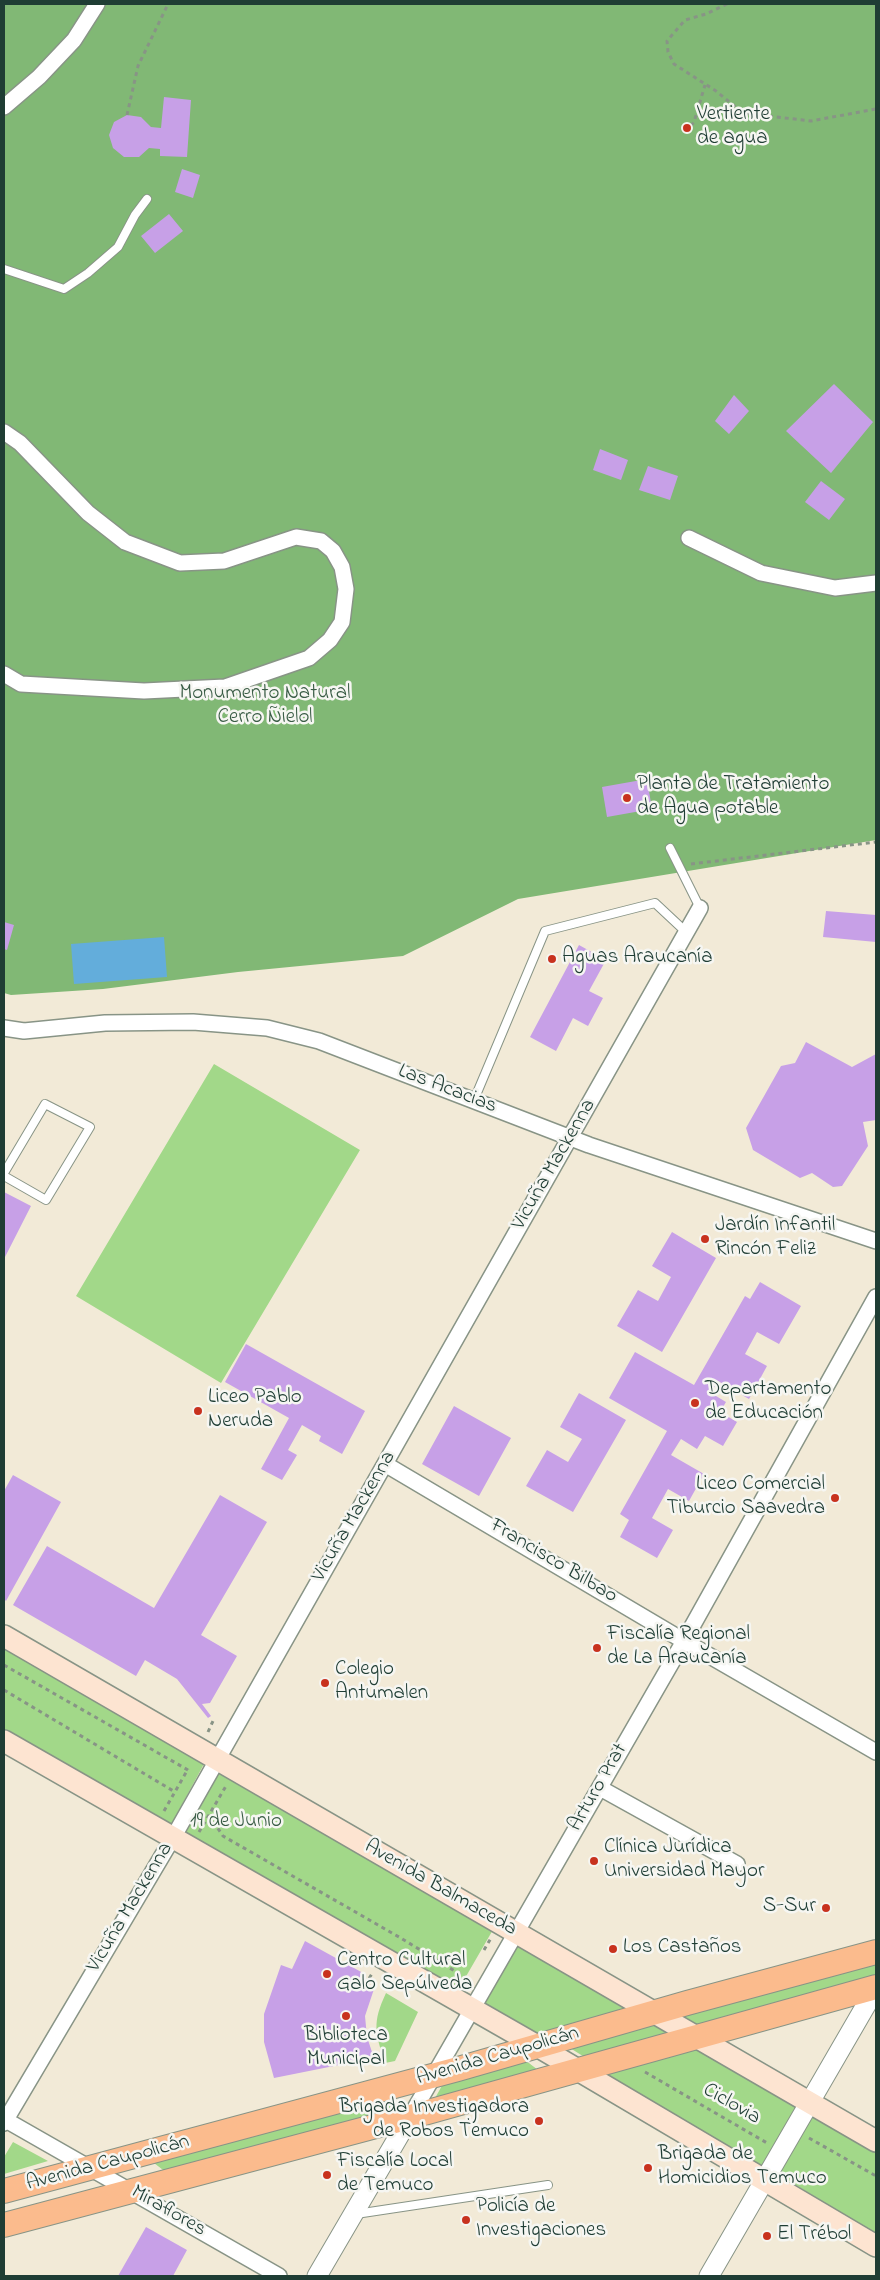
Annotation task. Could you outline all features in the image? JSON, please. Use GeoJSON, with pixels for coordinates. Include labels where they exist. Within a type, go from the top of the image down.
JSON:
{"type":"FeatureCollection","features":[{"type":"Feature","properties":{"kind":"main road","name":"Avenida Balmaceda"},"geometry":{"type":"LineString","coordinates":[[4,1636],[516,1933],[700,2037],[876,2141]]}},
{"type":"Feature","properties":{"kind":"main road"},"geometry":{"type":"LineString","coordinates":[[4,1741],[539,2047],[876,2246]]}},
{"type":"Feature","properties":{"kind":"main road","name":"Avenida Caupolicán"},"geometry":{"type":"LineString","coordinates":[[4,2192],[539,2047],[656,2012],[876,1952]]}},
{"type":"Feature","properties":{"kind":"main road","name":"Avenida Caupolicán"},"geometry":{"type":"LineString","coordinates":[[4,2225],[410,2117],[876,1987]]}},
{"type":"Feature","properties":{"kind":"street"},"geometry":{"type":"LineString","coordinates":[[4,107],[39,77],[74,40],[97,4]]}},
{"type":"Feature","properties":{"kind":"street"},"geometry":{"type":"LineString","coordinates":[[4,432],[39,460],[88,513],[125,542],[180,563],[224,560],[296,537],[321,541],[333,551],[342,566],[346,589],[342,622],[330,640],[309,658],[225,686],[144,692],[21,684],[4,674]]}},
{"type":"Feature","properties":{"kind":"street"},"geometry":{"type":"LineString","coordinates":[[689,538],[760,573],[835,588],[876,583]]}},
{"type":"Feature","properties":{"kind":"street","name":"Vicuña Mackenna"},"geometry":{"type":"LineString","coordinates":[[4,2121],[173,1838],[226,1765],[385,1464],[700,908]]}},
{"type":"Feature","properties":{"kind":"street","name":"Las Acacias"},"geometry":{"type":"LineString","coordinates":[[4,1028],[24,1030],[104,1024],[192,1022],[267,1028],[318,1041],[570,1138],[876,1241]]}},
{"type":"Feature","properties":{"kind":"street","name":"Arturo Prat"},"geometry":{"type":"LineString","coordinates":[[318,2276],[684,1641],[876,1297]]}},
{"type":"Feature","properties":{"kind":"street","name":"Francisco Bilbao"},"geometry":{"type":"LineString","coordinates":[[385,1464],[876,1752]]}},
{"type":"Feature","properties":{"kind":"street"},"geometry":{"type":"LineString","coordinates":[[600,1788],[737,1864]]}},
{"type":"Feature","properties":{"kind":"street"},"geometry":{"type":"LineString","coordinates":[[709,2276],[876,1987]]}},
{"type":"Feature","properties":{"kind":"street","name":"Miraflores"},"geometry":{"type":"LineString","coordinates":[[4,2121],[133,2191],[279,2276]]}},
{"type":"Feature","properties":{"kind":"lane"},"geometry":{"type":"LineString","coordinates":[[4,269],[64,289],[88,273],[118,247],[134,215],[147,198]]}},
{"type":"Feature","properties":{"kind":"lane"},"geometry":{"type":"LineString","coordinates":[[670,848],[700,908]]}},
{"type":"Feature","properties":{"kind":"lane"},"geometry":{"type":"LineString","coordinates":[[474,1100],[545,931],[655,903],[686,932]]}},
{"type":"Feature","properties":{"kind":"lane"},"geometry":{"type":"LineString","coordinates":[[45,1104],[90,1127],[46,1200],[4,1174],[45,1104]]}},
{"type":"Feature","properties":{"kind":"lane"},"geometry":{"type":"LineString","coordinates":[[354,2214],[548,2185]]}},
{"type":"Feature","properties":{"kind":"path"},"geometry":{"type":"LineString","coordinates":[[127,115],[138,66],[168,4]]}},
{"type":"Feature","properties":{"kind":"path"},"geometry":{"type":"LineString","coordinates":[[727,4],[706,14],[686,20],[668,41],[668,52],[674,64],[716,91],[743,113],[811,121],[876,109]]}},
{"type":"Feature","properties":{"kind":"path"},"geometry":{"type":"LineString","coordinates":[[686,132],[694,122],[705,85]]}},
{"type":"Feature","properties":{"kind":"path"},"geometry":{"type":"LineString","coordinates":[[678,865],[876,842]]}},
{"type":"Feature","properties":{"kind":"path"},"geometry":{"type":"LineString","coordinates":[[4,1665],[188,1770]]}},
{"type":"Feature","properties":{"kind":"path"},"geometry":{"type":"LineString","coordinates":[[4,1690],[175,1792],[160,1818]]}},
{"type":"Feature","properties":{"kind":"path"},"geometry":{"type":"LineString","coordinates":[[196,1839],[209,1814],[226,1765]]}},
{"type":"Feature","properties":{"kind":"path"},"geometry":{"type":"LineString","coordinates":[[209,1814],[223,1836],[468,1979]]}},
{"type":"Feature","properties":{"kind":"path"},"geometry":{"type":"LineString","coordinates":[[367,2037],[376,2036]]}},
{"type":"Feature","properties":{"kind":"path","name":"Ciclovia"},"geometry":{"type":"LineString","coordinates":[[642,2071],[781,2151]]}},
{"type":"Feature","properties":{"kind":"path"},"geometry":{"type":"LineString","coordinates":[[804,2135],[876,2176]]}},
{"type":"Feature","properties":{"kind":"green space","name":"Monumento Natural Cerro Ñielol"},"geometry":{"type":"Polygon","coordinates":[[[4,4],[876,4],[876,840],[518,899],[403,956],[238,972],[103,989],[11,995],[4,993],[4,4]]]}},
{"type":"Feature","properties":{"kind":"green space"},"geometry":{"type":"Polygon","coordinates":[[[214,1064],[360,1150],[221,1383],[76,1296],[214,1064]]]}},
{"type":"Feature","properties":{"kind":"green space"},"geometry":{"type":"Polygon","coordinates":[[[4,1645],[205,1762],[170,1827],[4,1731],[4,1645]]]}},
{"type":"Feature","properties":{"kind":"green space","name":"19 de Junio"},"geometry":{"type":"Polygon","coordinates":[[[220,1767],[494,1928],[457,1992],[183,1833],[220,1767]]]}},
{"type":"Feature","properties":{"kind":"green space"},"geometry":{"type":"Polygon","coordinates":[[[519,1943],[635,2010],[539,2039],[482,2006],[519,1943]]]}},
{"type":"Feature","properties":{"kind":"green space"},"geometry":{"type":"Polygon","coordinates":[[[876,1958],[876,1981],[700,2031],[671,2014],[876,1958]]]}},
{"type":"Feature","properties":{"kind":"green space"},"geometry":{"type":"Polygon","coordinates":[[[386,1993],[418,2012],[395,2061],[385,2063],[377,2035],[377,2020],[386,1993]]]}},
{"type":"Feature","properties":{"kind":"green space"},"geometry":{"type":"Polygon","coordinates":[[[655,2024],[673,2034],[586,2058],[570,2048],[655,2024]]]}},
{"type":"Feature","properties":{"kind":"green space"},"geometry":{"type":"Polygon","coordinates":[[[699,2043],[798,2106],[762,2169],[590,2072],[699,2043]]]}},
{"type":"Feature","properties":{"kind":"green space"},"geometry":{"type":"Polygon","coordinates":[[[525,2060],[538,2070],[434,2100],[444,2082],[525,2060]]]}},
{"type":"Feature","properties":{"kind":"green space"},"geometry":{"type":"Polygon","coordinates":[[[396,2095],[389,2111],[167,2173],[154,2163],[396,2095]]]}},
{"type":"Feature","properties":{"kind":"green space"},"geometry":{"type":"Polygon","coordinates":[[[811,2114],[876,2151],[876,2234],[776,2173],[811,2114]]]}},
{"type":"Feature","properties":{"kind":"green space"},"geometry":{"type":"Polygon","coordinates":[[[13,2142],[48,2161],[4,2174],[4,2157],[13,2142]]]}},
{"type":"Feature","properties":{"kind":"water"},"geometry":{"type":"Polygon","coordinates":[[[164,937],[167,977],[74,984],[71,944],[164,937]]]}},
{"type":"Feature","properties":{"kind":"building"},"geometry":{"type":"Polygon","coordinates":[[[164,97],[191,100],[187,157],[160,156],[160,149],[149,148],[139,157],[124,157],[113,148],[109,135],[114,122],[127,115],[141,117],[151,127],[161,128],[164,97]]]}},
{"type":"Feature","properties":{"kind":"building"},"geometry":{"type":"Polygon","coordinates":[[[182,169],[200,175],[193,198],[175,192],[182,169]]]}},
{"type":"Feature","properties":{"kind":"building"},"geometry":{"type":"Polygon","coordinates":[[[169,214],[183,231],[155,253],[141,236],[169,214]]]}},
{"type":"Feature","properties":{"kind":"building"},"geometry":{"type":"Polygon","coordinates":[[[834,384],[873,422],[831,473],[786,431],[834,384]]]}},
{"type":"Feature","properties":{"kind":"building"},"geometry":{"type":"Polygon","coordinates":[[[734,395],[749,411],[729,434],[715,421],[734,395]]]}},
{"type":"Feature","properties":{"kind":"building"},"geometry":{"type":"Polygon","coordinates":[[[600,449],[628,460],[621,480],[593,470],[600,449]]]}},
{"type":"Feature","properties":{"kind":"building"},"geometry":{"type":"Polygon","coordinates":[[[648,466],[678,476],[670,500],[639,490],[648,466]]]}},
{"type":"Feature","properties":{"kind":"building"},"geometry":{"type":"Polygon","coordinates":[[[821,481],[845,499],[829,520],[805,502],[821,481]]]}},
{"type":"Feature","properties":{"kind":"building","name":"Planta de Tratamiento de Agua potable"},"geometry":{"type":"Polygon","coordinates":[[[647,779],[652,809],[607,817],[602,787],[647,779]]]}},
{"type":"Feature","properties":{"kind":"building"},"geometry":{"type":"Polygon","coordinates":[[[826,911],[876,915],[876,942],[823,937],[826,911]]]}},
{"type":"Feature","properties":{"kind":"building"},"geometry":{"type":"Polygon","coordinates":[[[4,922],[14,925],[7,950],[4,949],[4,922]]]}},
{"type":"Feature","properties":{"kind":"building"},"geometry":{"type":"Polygon","coordinates":[[[579,945],[606,960],[589,991],[603,998],[588,1026],[573,1018],[556,1051],[530,1037],[579,945]]]}},
{"type":"Feature","properties":{"kind":"building"},"geometry":{"type":"Polygon","coordinates":[[[806,1042],[852,1067],[876,1054],[876,1120],[863,1122],[868,1146],[842,1186],[833,1187],[812,1173],[800,1178],[753,1150],[746,1128],[781,1066],[795,1063],[806,1042]]]}},
{"type":"Feature","properties":{"kind":"building"},"geometry":{"type":"Polygon","coordinates":[[[4,1192],[31,1206],[4,1259],[4,1192]]]}},
{"type":"Feature","properties":{"kind":"building"},"geometry":{"type":"Polygon","coordinates":[[[672,1232],[716,1258],[662,1352],[617,1326],[638,1290],[658,1301],[671,1277],[652,1266],[672,1232]]]}},
{"type":"Feature","properties":{"kind":"building"},"geometry":{"type":"Polygon","coordinates":[[[760,1282],[801,1306],[779,1344],[757,1332],[745,1354],[767,1366],[749,1399],[718,1381],[711,1393],[726,1402],[720,1412],[737,1422],[723,1446],[705,1436],[697,1449],[681,1439],[671,1455],[704,1474],[689,1501],[668,1489],[652,1518],[673,1530],[657,1558],[620,1537],[629,1520],[620,1514],[667,1431],[609,1398],[635,1352],[694,1385],[745,1296],[750,1299],[760,1282]]]}},
{"type":"Feature","properties":{"kind":"building"},"geometry":{"type":"Polygon","coordinates":[[[246,1344],[365,1411],[342,1454],[319,1441],[321,1436],[302,1425],[288,1450],[297,1455],[282,1480],[261,1469],[289,1418],[225,1382],[246,1344]]]}},
{"type":"Feature","properties":{"kind":"building"},"geometry":{"type":"Polygon","coordinates":[[[579,1393],[626,1420],[573,1512],[526,1486],[547,1450],[568,1462],[582,1439],[560,1427],[579,1393]]]}},
{"type":"Feature","properties":{"kind":"building"},"geometry":{"type":"Polygon","coordinates":[[[454,1406],[511,1438],[479,1496],[422,1464],[454,1406]]]}},
{"type":"Feature","properties":{"kind":"building"},"geometry":{"type":"Polygon","coordinates":[[[13,1475],[61,1502],[6,1601],[4,1599],[4,1491],[13,1475]]]}},
{"type":"Feature","properties":{"kind":"building"},"geometry":{"type":"Polygon","coordinates":[[[220,1495],[267,1522],[201,1635],[237,1656],[210,1703],[202,1704],[211,1716],[208,1718],[177,1679],[145,1660],[136,1676],[13,1605],[47,1546],[154,1608],[220,1495]]]}},
{"type":"Feature","properties":{"kind":"building"},"geometry":{"type":"Polygon","coordinates":[[[305,1941],[363,1973],[358,1981],[374,1989],[365,2016],[367,2037],[374,2058],[274,2078],[264,2042],[264,2014],[281,1965],[292,1969],[305,1941]]]}},
{"type":"Feature","properties":{"kind":"building"},"geometry":{"type":"Polygon","coordinates":[[[146,2227],[187,2250],[173,2276],[118,2276],[146,2227]]]}},
{"type":"Feature","properties":{"kind":"place","name":"Vertiente de agua"},"geometry":{"type":"Point","coordinates":[687,128]}},
{"type":"Feature","properties":{"kind":"place","name":"Planta de Tratamiento de Agua potable"},"geometry":{"type":"Point","coordinates":[627,798]}},
{"type":"Feature","properties":{"kind":"place","name":"Aguas Araucanía"},"geometry":{"type":"Point","coordinates":[552,959]}},
{"type":"Feature","properties":{"kind":"place","name":"Jardín Infantil Rincón Feliz"},"geometry":{"type":"Point","coordinates":[705,1239]}},
{"type":"Feature","properties":{"kind":"place","name":"Departamento de Educación"},"geometry":{"type":"Point","coordinates":[695,1403]}},
{"type":"Feature","properties":{"kind":"place","name":"Liceo Pablo Neruda"},"geometry":{"type":"Point","coordinates":[198,1411]}},
{"type":"Feature","properties":{"kind":"place","name":"Liceo Comercial Tiburcio Saavedra"},"geometry":{"type":"Point","coordinates":[835,1498]}},
{"type":"Feature","properties":{"kind":"place","name":"Fiscalía Regional de La Araucanía"},"geometry":{"type":"Point","coordinates":[597,1648]}},
{"type":"Feature","properties":{"kind":"place","name":"Colegio Antumalen"},"geometry":{"type":"Point","coordinates":[325,1683]}},
{"type":"Feature","properties":{"kind":"place","name":"Clínica Jurídica Universidad Mayor"},"geometry":{"type":"Point","coordinates":[594,1861]}},
{"type":"Feature","properties":{"kind":"place","name":"S-Sur"},"geometry":{"type":"Point","coordinates":[826,1908]}},
{"type":"Feature","properties":{"kind":"place","name":"Los Castaños"},"geometry":{"type":"Point","coordinates":[613,1949]}},
{"type":"Feature","properties":{"kind":"place","name":"Centro Cultural Galo Sepúlveda"},"geometry":{"type":"Point","coordinates":[327,1974]}},
{"type":"Feature","properties":{"kind":"place","name":"Biblioteca Municipal"},"geometry":{"type":"Point","coordinates":[346,2016]}},
{"type":"Feature","properties":{"kind":"place","name":"Brigada Investigadora de Robos Temuco"},"geometry":{"type":"Point","coordinates":[539,2121]}},
{"type":"Feature","properties":{"kind":"place","name":"Brigada de Homicidios Temuco"},"geometry":{"type":"Point","coordinates":[648,2168]}},
{"type":"Feature","properties":{"kind":"place","name":"Fiscalía Local de Temuco"},"geometry":{"type":"Point","coordinates":[327,2175]}},
{"type":"Feature","properties":{"kind":"place","name":"Policía de Investigaciones"},"geometry":{"type":"Point","coordinates":[466,2220]}},
{"type":"Feature","properties":{"kind":"place","name":"El Trébol"},"geometry":{"type":"Point","coordinates":[767,2236]}}]}
